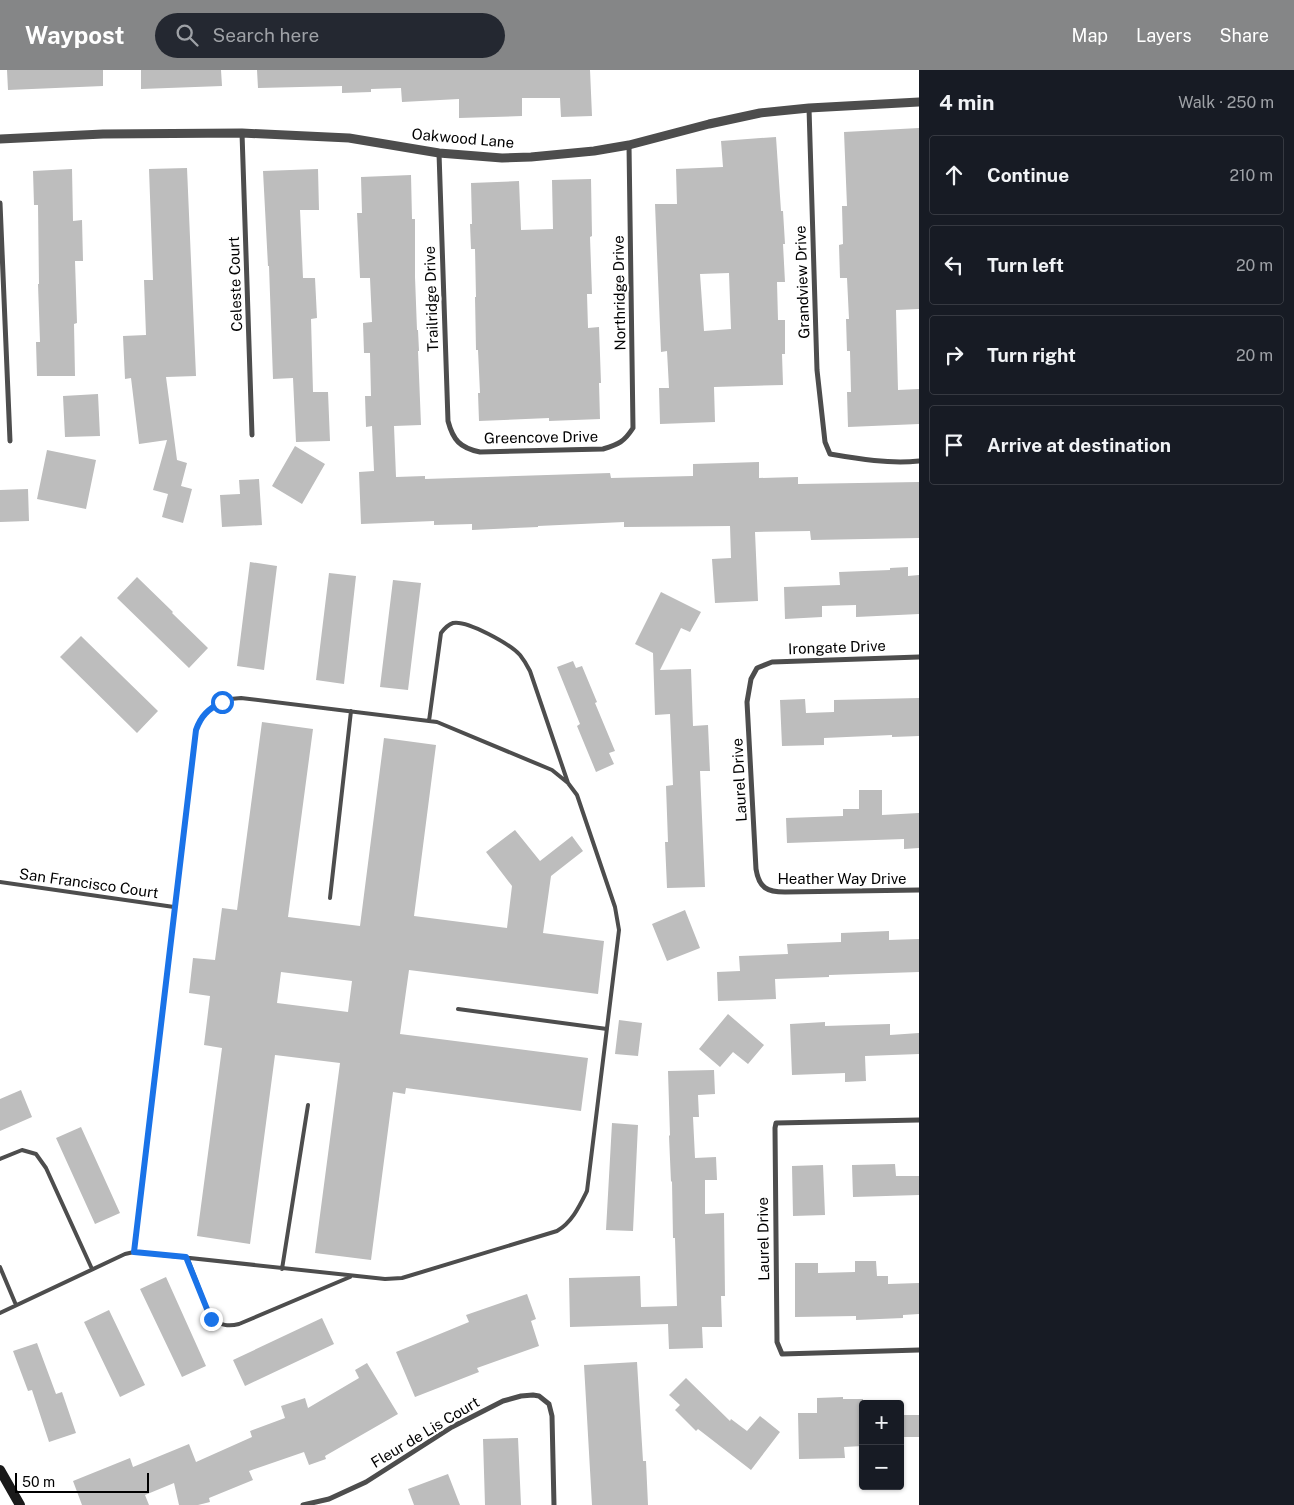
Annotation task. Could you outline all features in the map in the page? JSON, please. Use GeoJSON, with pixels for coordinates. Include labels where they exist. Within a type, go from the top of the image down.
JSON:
{"type":"FeatureCollection","features":[{"type":"Feature","properties":{"kind":"main road"},"geometry":{"type":"LineString","coordinates":[[0,1470],[20,1505]]}},
{"type":"Feature","properties":{"kind":"street","name":"Oakwood Lane"},"geometry":{"type":"LineString","coordinates":[[0,139],[103,134],[242,133],[349,138],[439,153],[502,158],[531,157],[594,151],[760,114],[809,108],[919,102]]}},
{"type":"Feature","properties":{"kind":"street","name":"Grandview Drive"},"geometry":{"type":"LineString","coordinates":[[809,108],[818,370],[824,442],[830,454],[865,460],[919,461]]}},
{"type":"Feature","properties":{"kind":"street","name":"Celeste Court"},"geometry":{"type":"LineString","coordinates":[[242,133],[252,435]]}},
{"type":"Feature","properties":{"kind":"street","name":"Northridge Drive"},"geometry":{"type":"LineString","coordinates":[[625,439],[633,428],[629,144]]}},
{"type":"Feature","properties":{"kind":"street","name":"Trailridge Drive"},"geometry":{"type":"LineString","coordinates":[[439,153],[448,420],[451,433],[458,442]]}},
{"type":"Feature","properties":{"kind":"street"},"geometry":{"type":"LineString","coordinates":[[0,203],[10,441]]}},
{"type":"Feature","properties":{"kind":"street","name":"Greencove Drive"},"geometry":{"type":"LineString","coordinates":[[458,442],[468,450],[480,452],[603,449],[616,445],[625,439]]}},
{"type":"Feature","properties":{"kind":"street","name":"Irongate Drive"},"geometry":{"type":"LineString","coordinates":[[757,668],[772,662],[782,661],[919,657]]}},
{"type":"Feature","properties":{"kind":"street","name":"Laurel Drive"},"geometry":{"type":"LineString","coordinates":[[757,668],[751,679],[747,702],[756,869],[758,880],[766,888]]}},
{"type":"Feature","properties":{"kind":"street","name":"Heather Way Drive"},"geometry":{"type":"LineString","coordinates":[[766,888],[774,892],[919,890]]}},
{"type":"Feature","properties":{"kind":"street","name":"Laurel Drive"},"geometry":{"type":"LineString","coordinates":[[919,1120],[776,1122],[777,1342],[782,1354],[919,1350]]}},
{"type":"Feature","properties":{"kind":"street","name":"Fleur de Lis Court"},"geometry":{"type":"LineString","coordinates":[[303,1505],[329,1499],[366,1482],[452,1427],[503,1401],[533,1394],[549,1404],[552,1416],[554,1505]]}},
{"type":"Feature","properties":{"kind":"lane"},"geometry":{"type":"LineString","coordinates":[[429,721],[441,633],[446,626],[453,623],[463,624],[501,640],[519,654],[530,671],[568,783]]}},
{"type":"Feature","properties":{"kind":"lane"},"geometry":{"type":"LineString","coordinates":[[0,1312],[125,1254],[134,1252],[351,1276],[385,1279],[402,1278],[556,1231],[566,1225],[579,1206],[586,1191],[619,940],[615,907],[577,795],[568,783],[552,770],[437,722],[241,698],[222,702],[213,706],[205,713],[196,730],[134,1252]]}},
{"type":"Feature","properties":{"kind":"lane"},"geometry":{"type":"LineString","coordinates":[[330,898],[351,711]]}},
{"type":"Feature","properties":{"kind":"lane","name":"San Francisco Court"},"geometry":{"type":"LineString","coordinates":[[0,882],[174,907]]}},
{"type":"Feature","properties":{"kind":"lane"},"geometry":{"type":"LineString","coordinates":[[458,1009],[607,1029]]}},
{"type":"Feature","properties":{"kind":"lane"},"geometry":{"type":"LineString","coordinates":[[282,1268],[308,1105]]}},
{"type":"Feature","properties":{"kind":"lane"},"geometry":{"type":"LineString","coordinates":[[0,1158],[22,1150],[36,1154],[46,1168],[92,1269]]}},
{"type":"Feature","properties":{"kind":"lane"},"geometry":{"type":"LineString","coordinates":[[186,1257],[211,1319],[229,1327],[351,1276]]}},
{"type":"Feature","properties":{"kind":"lane"},"geometry":{"type":"LineString","coordinates":[[0,1267],[16,1305]]}},
{"type":"Feature","properties":{"kind":"building"},"geometry":{"type":"Polygon","coordinates":[[[7,70],[103,70],[103,86],[8,90],[7,70]]]}},
{"type":"Feature","properties":{"kind":"building"},"geometry":{"type":"Polygon","coordinates":[[[141,70],[221,70],[222,86],[141,89],[141,70]]]}},
{"type":"Feature","properties":{"kind":"building"},"geometry":{"type":"Polygon","coordinates":[[[257,70],[590,70],[592,116],[561,117],[560,98],[522,98],[522,116],[459,118],[459,99],[402,102],[401,88],[371,89],[371,92],[342,93],[342,86],[258,88],[257,70]]]}},
{"type":"Feature","properties":{"kind":"building"},"geometry":{"type":"Polygon","coordinates":[[[919,128],[919,309],[896,310],[898,390],[919,389],[919,424],[848,427],[847,392],[851,392],[850,351],[847,351],[846,319],[849,319],[847,278],[840,278],[839,245],[843,244],[842,206],[847,206],[844,132],[919,128]]]}},
{"type":"Feature","properties":{"kind":"building"},"geometry":{"type":"Polygon","coordinates":[[[776,137],[785,244],[783,244],[785,282],[777,282],[778,320],[785,320],[785,354],[782,354],[783,385],[714,387],[715,422],[660,424],[659,388],[669,388],[667,351],[661,352],[655,204],[677,204],[676,169],[723,167],[721,141],[776,137]],[[729,273],[700,274],[704,331],[731,329],[729,273]]]}},
{"type":"Feature","properties":{"kind":"building"},"geometry":{"type":"Polygon","coordinates":[[[187,168],[196,376],[166,377],[177,460],[187,463],[181,486],[192,489],[183,523],[162,517],[168,494],[153,490],[167,440],[139,444],[131,378],[125,379],[123,336],[146,335],[144,280],[153,280],[149,169],[187,168]]]}},
{"type":"Feature","properties":{"kind":"building"},"geometry":{"type":"Polygon","coordinates":[[[72,169],[73,221],[82,220],[83,261],[75,261],[77,323],[74,324],[75,376],[37,376],[36,342],[40,342],[38,205],[34,205],[33,171],[72,169]]]}},
{"type":"Feature","properties":{"kind":"building"},"geometry":{"type":"Polygon","coordinates":[[[318,169],[319,210],[300,210],[303,278],[315,278],[317,318],[311,319],[313,392],[328,392],[330,441],[296,442],[293,378],[273,379],[263,171],[318,169]]]}},
{"type":"Feature","properties":{"kind":"building"},"geometry":{"type":"Polygon","coordinates":[[[411,175],[412,219],[415,219],[415,277],[421,425],[394,426],[396,477],[425,476],[425,479],[610,473],[611,478],[693,476],[693,464],[759,462],[759,478],[798,477],[798,484],[919,482],[919,538],[811,540],[810,531],[755,532],[758,601],[715,603],[712,559],[731,558],[730,526],[624,527],[624,522],[472,530],[472,524],[434,525],[434,521],[361,524],[359,472],[374,471],[372,426],[366,427],[365,396],[371,396],[370,353],[364,353],[363,323],[372,322],[370,278],[360,278],[357,213],[362,213],[361,177],[411,175]]]}},
{"type":"Feature","properties":{"kind":"building"},"geometry":{"type":"Polygon","coordinates":[[[591,179],[592,236],[590,237],[592,294],[587,294],[588,328],[599,327],[600,419],[549,421],[549,418],[479,421],[478,393],[480,393],[478,350],[476,350],[475,249],[471,249],[470,224],[472,224],[471,183],[519,181],[521,230],[553,229],[552,180],[591,179]]]}},
{"type":"Feature","properties":{"kind":"building"},"geometry":{"type":"Polygon","coordinates":[[[98,394],[100,436],[65,437],[63,396],[98,394]]]}},
{"type":"Feature","properties":{"kind":"building"},"geometry":{"type":"Polygon","coordinates":[[[295,446],[325,464],[302,504],[272,486],[295,446]]]}},
{"type":"Feature","properties":{"kind":"building"},"geometry":{"type":"Polygon","coordinates":[[[47,450],[96,460],[86,509],[37,499],[47,450]]]}},
{"type":"Feature","properties":{"kind":"building"},"geometry":{"type":"Polygon","coordinates":[[[259,479],[262,525],[222,527],[220,495],[240,494],[239,480],[259,479]]]}},
{"type":"Feature","properties":{"kind":"building"},"geometry":{"type":"Polygon","coordinates":[[[28,489],[29,521],[0,522],[0,490],[28,489]]]}},
{"type":"Feature","properties":{"kind":"building"},"geometry":{"type":"Polygon","coordinates":[[[250,562],[277,566],[264,670],[237,666],[250,562]]]}},
{"type":"Feature","properties":{"kind":"building"},"geometry":{"type":"Polygon","coordinates":[[[908,567],[908,576],[919,575],[919,614],[856,617],[856,605],[822,606],[822,617],[785,619],[784,587],[840,585],[839,572],[890,570],[890,568],[908,567]]]}},
{"type":"Feature","properties":{"kind":"building"},"geometry":{"type":"Polygon","coordinates":[[[329,573],[356,576],[344,684],[316,680],[329,573]]]}},
{"type":"Feature","properties":{"kind":"building"},"geometry":{"type":"Polygon","coordinates":[[[137,577],[208,648],[189,668],[117,598],[137,577]]]}},
{"type":"Feature","properties":{"kind":"building"},"geometry":{"type":"Polygon","coordinates":[[[393,580],[421,583],[408,690],[380,687],[393,580]]]}},
{"type":"Feature","properties":{"kind":"building"},"geometry":{"type":"Polygon","coordinates":[[[661,592],[701,612],[690,632],[681,628],[660,670],[691,669],[693,726],[708,725],[710,771],[700,771],[705,887],[667,888],[665,842],[668,842],[666,786],[673,785],[670,714],[655,715],[653,653],[635,644],[661,592]]]}},
{"type":"Feature","properties":{"kind":"building"},"geometry":{"type":"Polygon","coordinates":[[[81,636],[158,711],[137,733],[60,657],[81,636]]]}},
{"type":"Feature","properties":{"kind":"building"},"geometry":{"type":"Polygon","coordinates":[[[573,661],[576,668],[582,666],[615,751],[609,753],[614,764],[596,772],[577,726],[580,724],[557,667],[573,661]]]}},
{"type":"Feature","properties":{"kind":"building"},"geometry":{"type":"Polygon","coordinates":[[[919,698],[919,736],[892,737],[892,735],[824,738],[824,745],[782,746],[780,700],[805,699],[806,713],[834,712],[834,700],[919,698]]]}},
{"type":"Feature","properties":{"kind":"building"},"geometry":{"type":"Polygon","coordinates":[[[262,722],[313,729],[288,917],[360,926],[384,738],[436,745],[414,916],[507,928],[512,886],[486,852],[515,830],[540,861],[572,836],[583,851],[551,876],[543,933],[604,941],[598,994],[409,970],[400,1034],[588,1058],[581,1111],[406,1088],[405,1094],[393,1092],[371,1260],[315,1253],[340,1063],[275,1055],[250,1244],[197,1236],[222,1048],[204,1045],[210,996],[189,993],[193,958],[215,960],[222,908],[237,910],[262,722]],[[281,972],[277,1003],[348,1012],[352,981],[281,972]]]}},
{"type":"Feature","properties":{"kind":"building"},"geometry":{"type":"Polygon","coordinates":[[[859,790],[882,790],[882,815],[919,813],[919,848],[904,849],[904,839],[787,843],[786,818],[843,816],[843,809],[859,809],[859,790]]]}},
{"type":"Feature","properties":{"kind":"building"},"geometry":{"type":"Polygon","coordinates":[[[685,910],[700,948],[667,961],[652,924],[685,910]]]}},
{"type":"Feature","properties":{"kind":"building"},"geometry":{"type":"Polygon","coordinates":[[[889,931],[889,940],[919,939],[919,972],[775,979],[776,999],[718,1001],[717,972],[740,971],[739,956],[788,954],[787,944],[841,942],[841,933],[889,931]]]}},
{"type":"Feature","properties":{"kind":"building"},"geometry":{"type":"Polygon","coordinates":[[[728,1014],[764,1045],[748,1064],[733,1052],[720,1067],[699,1049],[728,1014]]]}},
{"type":"Feature","properties":{"kind":"building"},"geometry":{"type":"Polygon","coordinates":[[[619,1020],[642,1023],[638,1056],[615,1054],[619,1020]]]}},
{"type":"Feature","properties":{"kind":"building"},"geometry":{"type":"Polygon","coordinates":[[[825,1022],[825,1026],[890,1024],[890,1035],[919,1033],[919,1054],[865,1056],[866,1081],[845,1082],[845,1073],[792,1075],[790,1024],[825,1022]]]}},
{"type":"Feature","properties":{"kind":"building"},"geometry":{"type":"Polygon","coordinates":[[[714,1070],[715,1094],[698,1095],[699,1117],[693,1117],[695,1158],[716,1157],[717,1180],[705,1180],[705,1214],[724,1213],[725,1296],[721,1296],[722,1327],[702,1327],[703,1348],[669,1349],[668,1324],[570,1327],[569,1278],[640,1276],[641,1307],[677,1306],[668,1071],[714,1070]]]}},
{"type":"Feature","properties":{"kind":"building"},"geometry":{"type":"Polygon","coordinates":[[[21,1090],[32,1117],[0,1131],[0,1099],[21,1090]]]}},
{"type":"Feature","properties":{"kind":"building"},"geometry":{"type":"Polygon","coordinates":[[[612,1123],[638,1125],[633,1231],[606,1230],[612,1123]]]}},
{"type":"Feature","properties":{"kind":"building"},"geometry":{"type":"Polygon","coordinates":[[[81,1127],[120,1213],[95,1224],[56,1138],[81,1127]]]}},
{"type":"Feature","properties":{"kind":"building"},"geometry":{"type":"Polygon","coordinates":[[[895,1164],[896,1176],[919,1176],[919,1195],[853,1197],[852,1165],[895,1164]]]}},
{"type":"Feature","properties":{"kind":"building"},"geometry":{"type":"Polygon","coordinates":[[[823,1165],[825,1215],[793,1216],[792,1166],[823,1165]]]}},
{"type":"Feature","properties":{"kind":"building"},"geometry":{"type":"Polygon","coordinates":[[[855,1261],[876,1261],[877,1276],[888,1276],[888,1284],[919,1283],[919,1314],[903,1315],[903,1318],[856,1320],[856,1316],[795,1317],[795,1263],[818,1263],[818,1273],[855,1272],[855,1261]]]}},
{"type":"Feature","properties":{"kind":"building"},"geometry":{"type":"Polygon","coordinates":[[[166,1277],[206,1366],[182,1377],[140,1289],[166,1277]]]}},
{"type":"Feature","properties":{"kind":"building"},"geometry":{"type":"Polygon","coordinates":[[[527,1294],[536,1319],[531,1321],[539,1346],[477,1368],[479,1372],[415,1397],[396,1352],[469,1322],[466,1315],[527,1294]]]}},
{"type":"Feature","properties":{"kind":"building"},"geometry":{"type":"Polygon","coordinates":[[[109,1310],[145,1385],[120,1397],[84,1322],[109,1310]]]}},
{"type":"Feature","properties":{"kind":"building"},"geometry":{"type":"Polygon","coordinates":[[[322,1318],[334,1344],[245,1386],[233,1360],[322,1318]]]}},
{"type":"Feature","properties":{"kind":"building"},"geometry":{"type":"Polygon","coordinates":[[[37,1343],[56,1394],[62,1392],[76,1433],[49,1442],[32,1390],[28,1391],[13,1351],[37,1343]]]}},
{"type":"Feature","properties":{"kind":"building"},"geometry":{"type":"Polygon","coordinates":[[[637,1362],[643,1461],[646,1461],[648,1505],[592,1505],[584,1365],[637,1362]]]}},
{"type":"Feature","properties":{"kind":"building"},"geometry":{"type":"Polygon","coordinates":[[[367,1363],[398,1414],[325,1456],[326,1459],[309,1465],[304,1452],[249,1471],[253,1480],[209,1498],[210,1502],[198,1505],[179,1505],[174,1483],[145,1495],[149,1505],[82,1505],[73,1481],[130,1458],[133,1467],[189,1444],[196,1462],[252,1437],[250,1431],[285,1418],[281,1406],[305,1398],[308,1408],[359,1378],[355,1370],[367,1363]]]}},
{"type":"Feature","properties":{"kind":"building"},"geometry":{"type":"Polygon","coordinates":[[[686,1378],[730,1421],[731,1419],[747,1431],[760,1416],[780,1432],[751,1470],[698,1429],[696,1431],[675,1410],[680,1405],[669,1395],[686,1378]]]}},
{"type":"Feature","properties":{"kind":"building"},"geometry":{"type":"Polygon","coordinates":[[[843,1397],[843,1399],[863,1399],[859,1400],[859,1446],[844,1447],[845,1458],[799,1459],[798,1413],[817,1413],[817,1398],[843,1397]]]}},
{"type":"Feature","properties":{"kind":"building"},"geometry":{"type":"Polygon","coordinates":[[[904,1415],[919,1415],[919,1437],[904,1437],[904,1415]]]}},
{"type":"Feature","properties":{"kind":"building"},"geometry":{"type":"Polygon","coordinates":[[[518,1438],[521,1505],[485,1505],[483,1439],[518,1438]]]}},
{"type":"Feature","properties":{"kind":"building"},"geometry":{"type":"Polygon","coordinates":[[[448,1474],[460,1505],[414,1505],[408,1489],[448,1474]]]}},
{"type":"Feature","properties":{"kind":"route"},"geometry":{"type":"LineString","coordinates":[[211,1319],[186,1257],[134,1252],[196,730],[205,713],[213,706],[222,702]]}}]}
